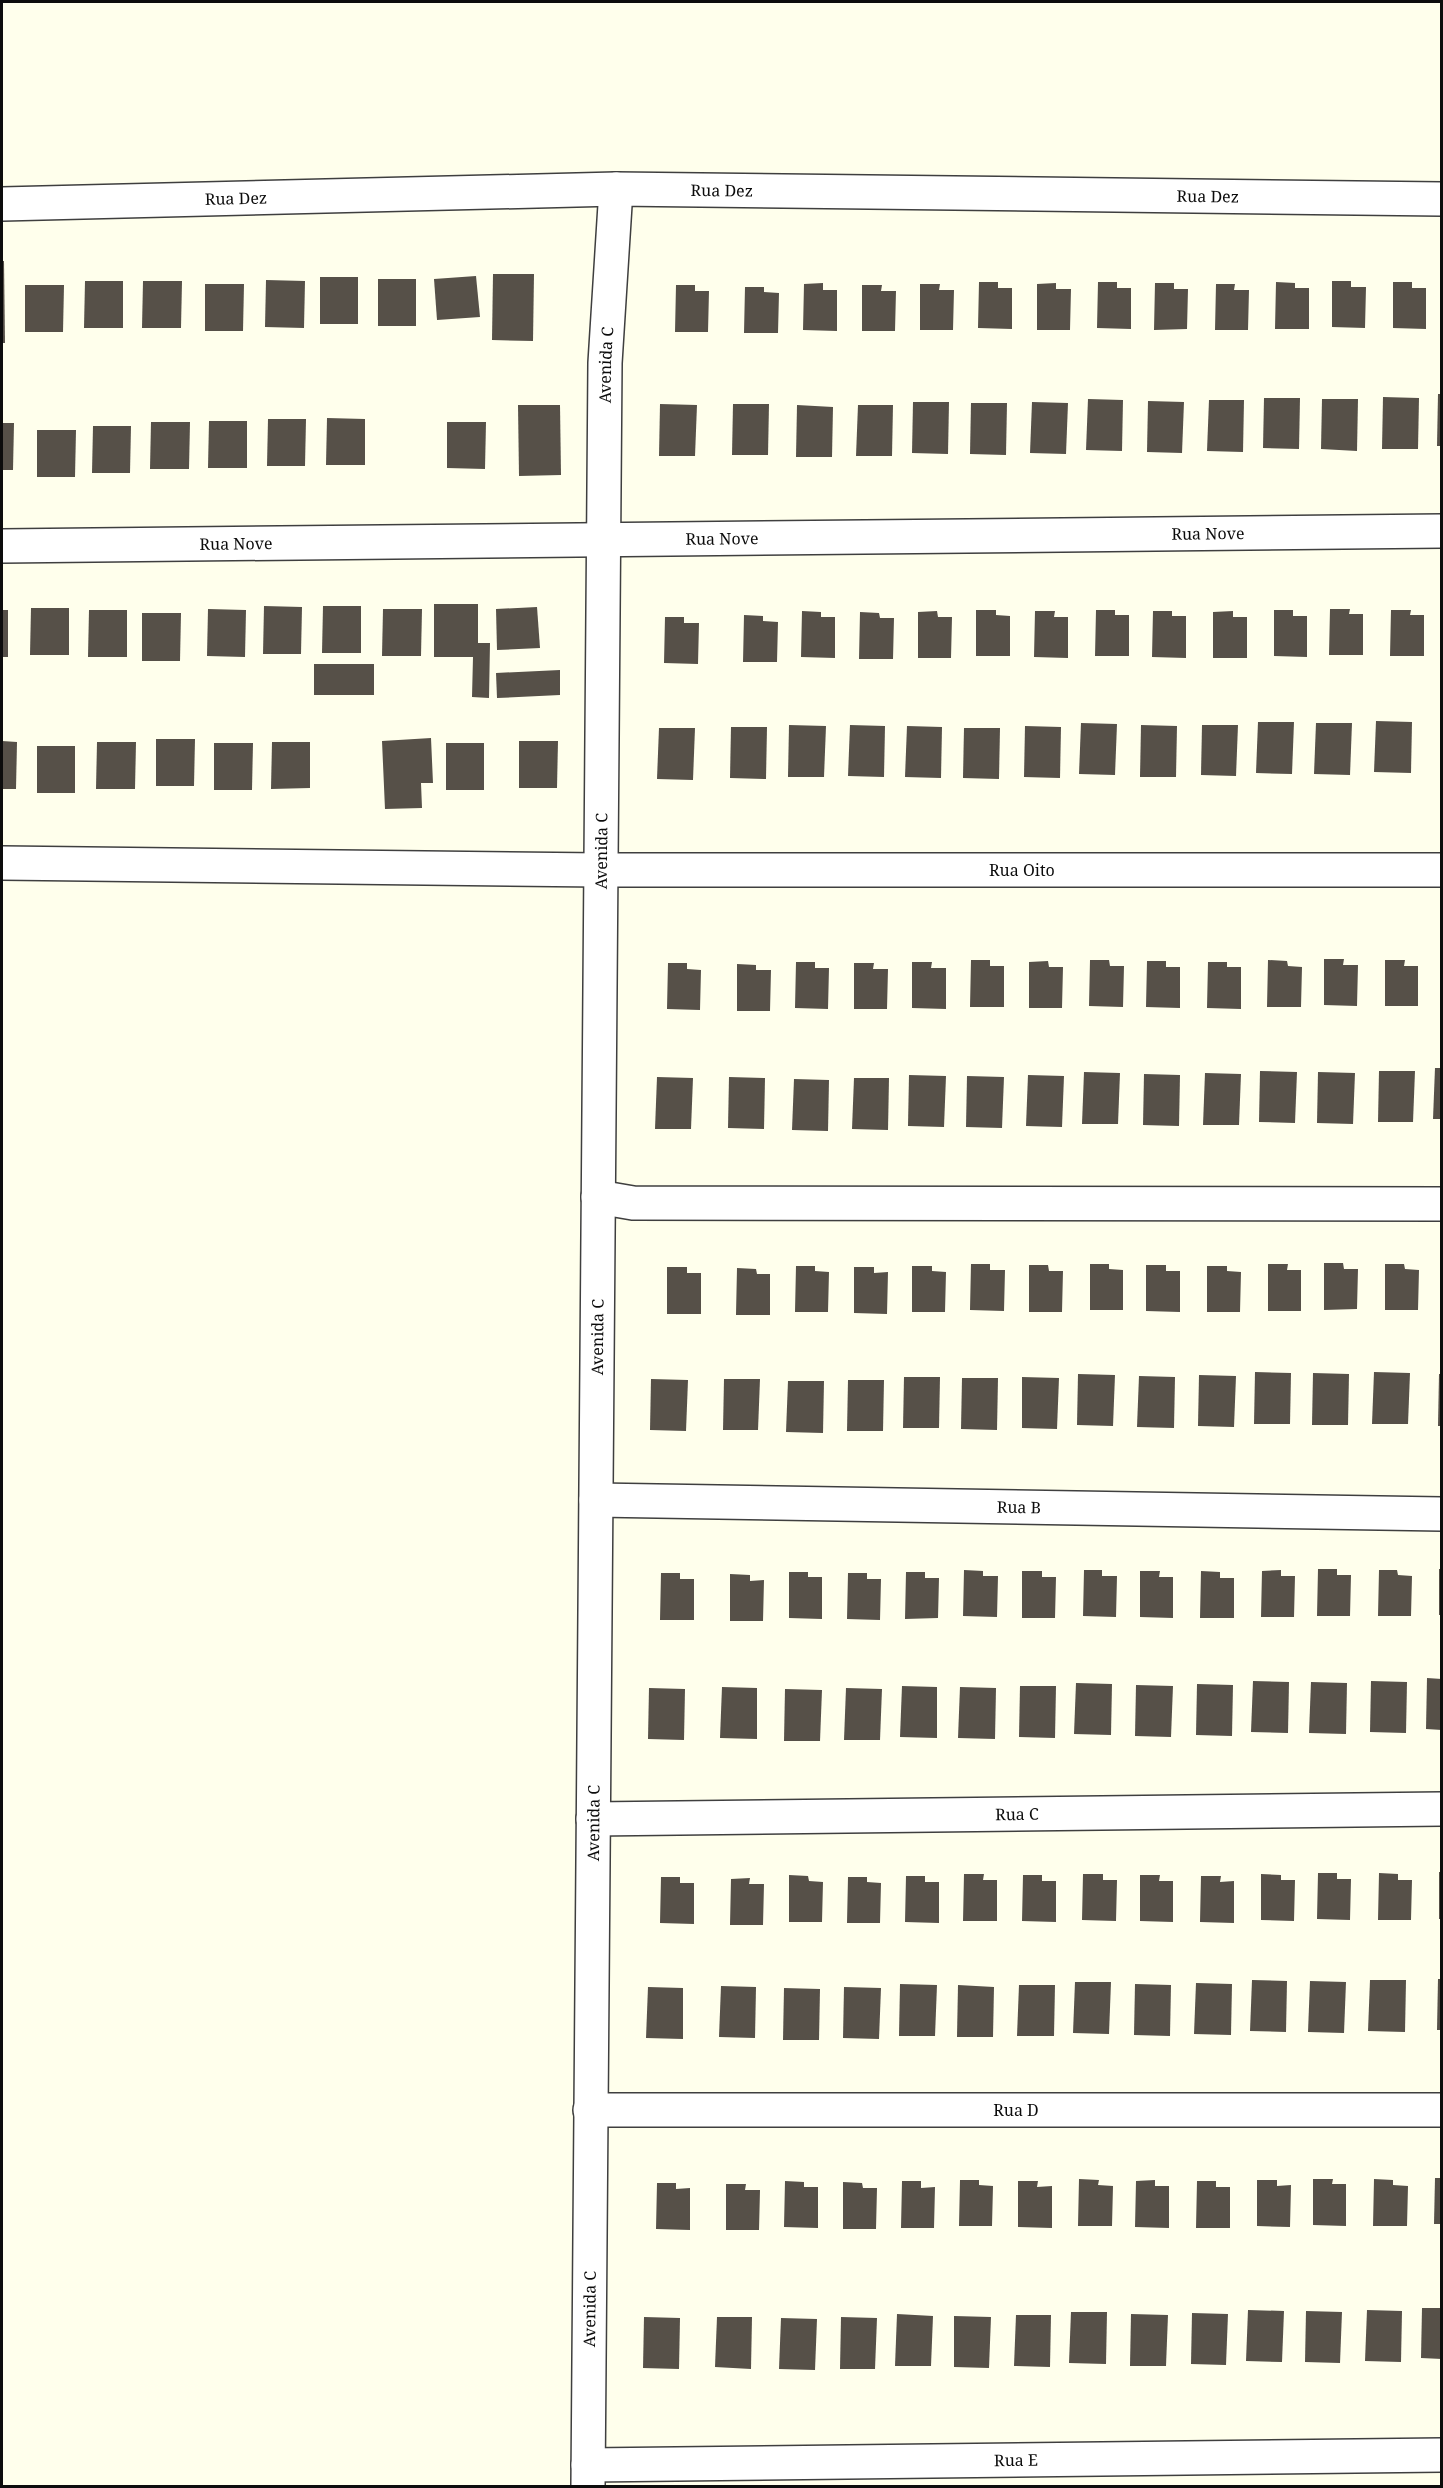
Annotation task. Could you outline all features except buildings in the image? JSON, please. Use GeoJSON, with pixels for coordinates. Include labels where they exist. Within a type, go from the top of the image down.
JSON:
{"type":"FeatureCollection","features":[{"type":"Feature","properties":{"kind":"street","name":"Rua Dez"},"geometry":{"type":"LineString","coordinates":[[2,204],[616,189],[1442,199]]}},
{"type":"Feature","properties":{"kind":"street","name":"Avenida C"},"geometry":{"type":"LineString","coordinates":[[588,2476],[605,363],[616,189]]}},
{"type":"Feature","properties":{"kind":"street","name":"Rua Nove"},"geometry":{"type":"LineString","coordinates":[[2,546],[1442,531]]}},
{"type":"Feature","properties":{"kind":"street","name":"Rua Oito"},"geometry":{"type":"LineString","coordinates":[[2,863],[601,870],[1442,870]]}},
{"type":"Feature","properties":{"kind":"street"},"geometry":{"type":"LineString","coordinates":[[598,1197],[633,1203],[1442,1203]]}},
{"type":"Feature","properties":{"kind":"street","name":"Rua B"},"geometry":{"type":"LineString","coordinates":[[596,1500],[1442,1514]]}},
{"type":"Feature","properties":{"kind":"street","name":"Rua C"},"geometry":{"type":"LineString","coordinates":[[593,1819],[1442,1809]]}},
{"type":"Feature","properties":{"kind":"street","name":"Rua D"},"geometry":{"type":"LineString","coordinates":[[590,2110],[1442,2110]]}},
{"type":"Feature","properties":{"kind":"street","name":"Rua E"},"geometry":{"type":"LineString","coordinates":[[588,2476],[1442,2455]]}}]}
